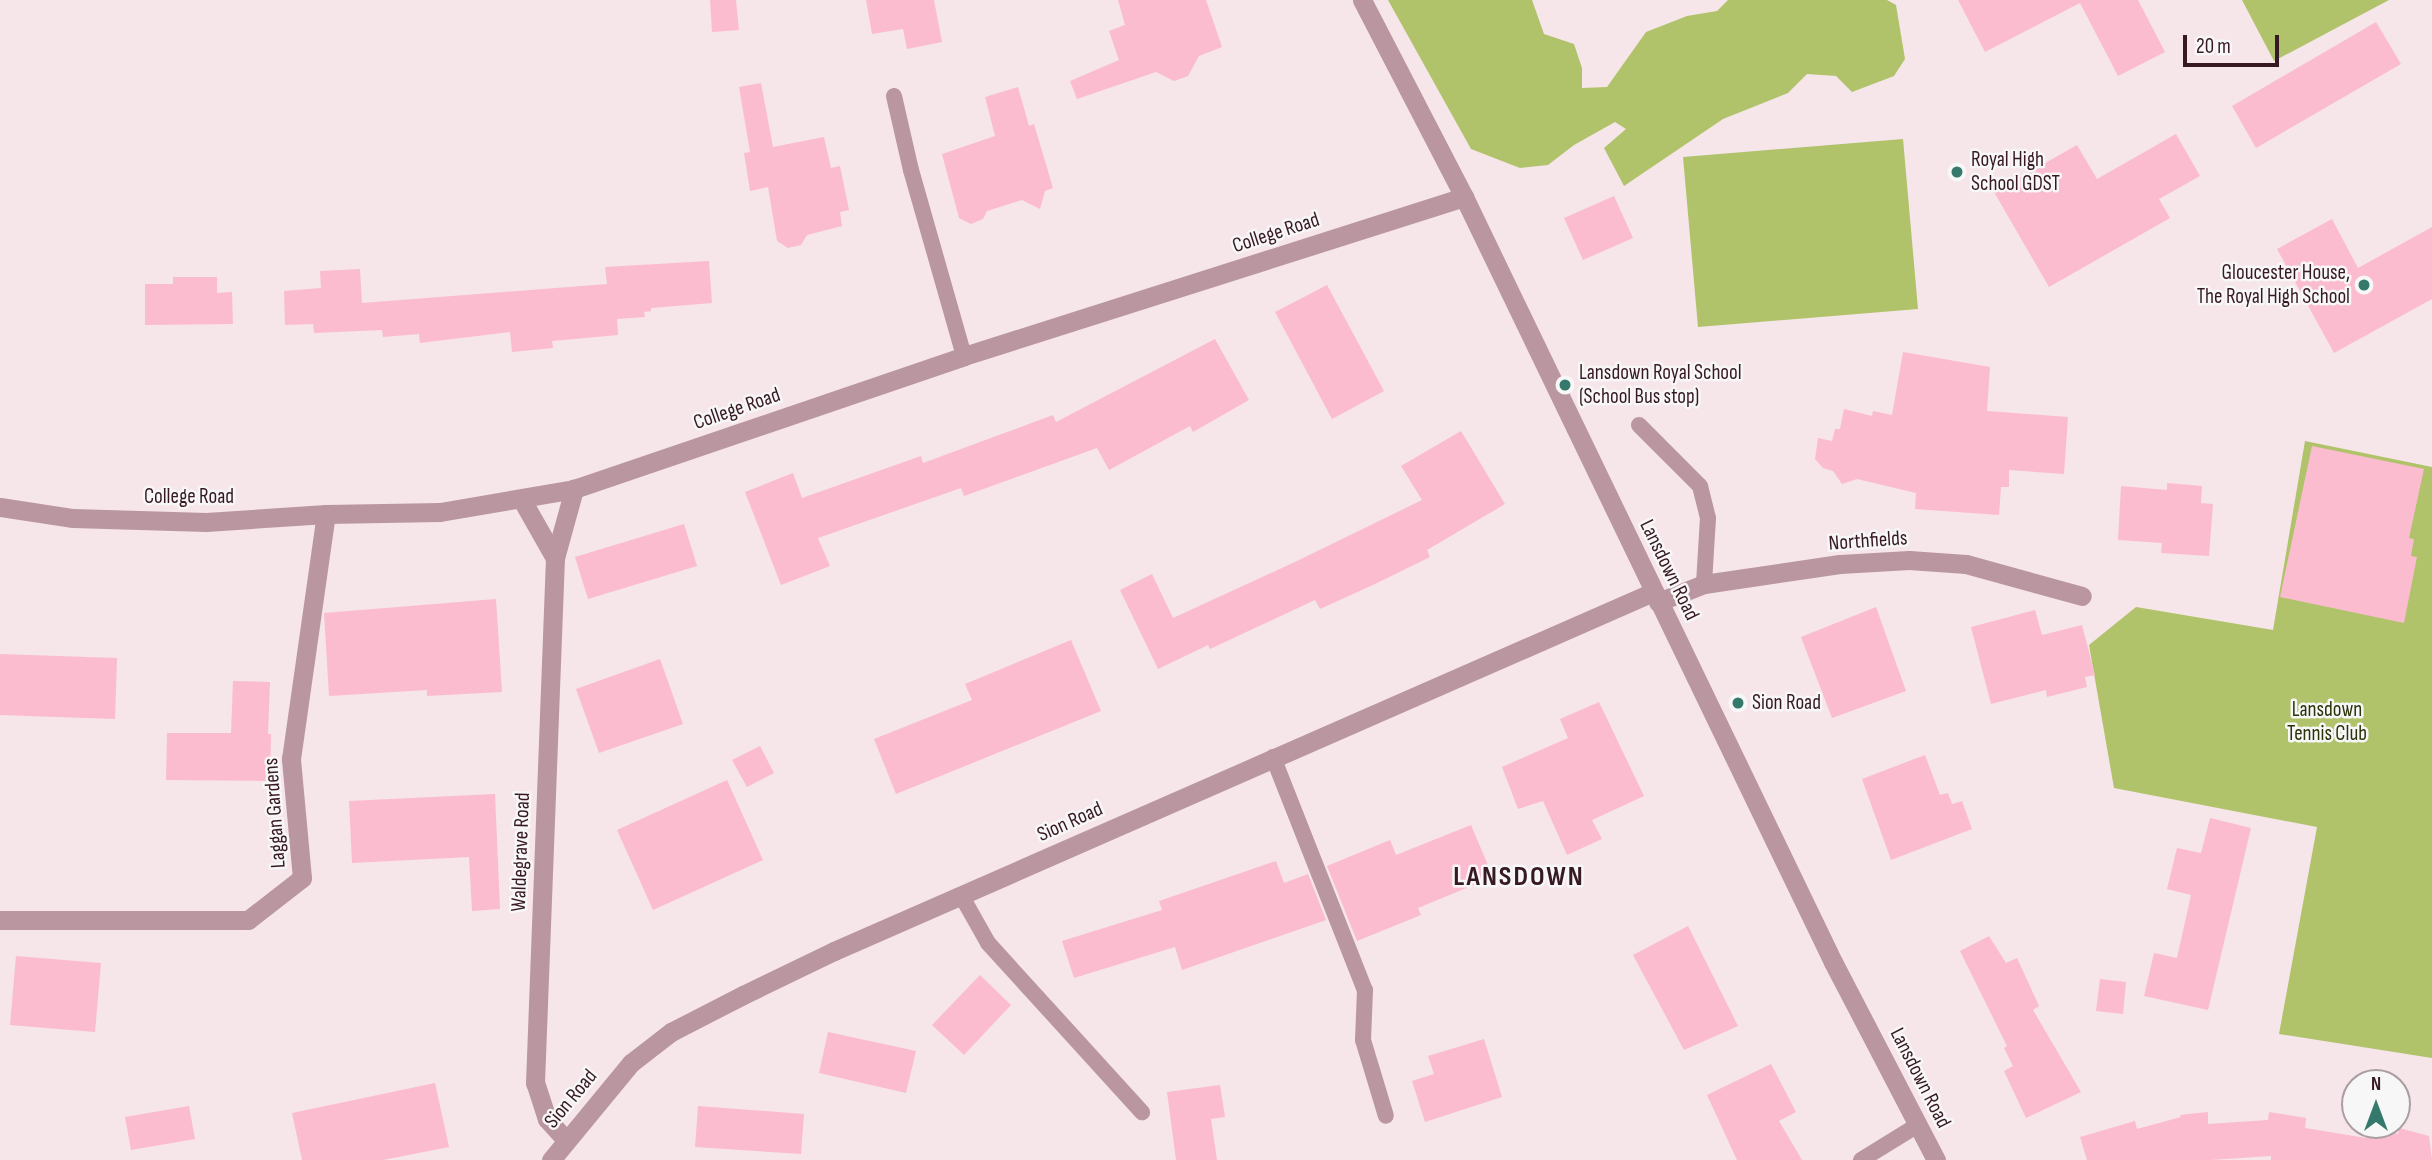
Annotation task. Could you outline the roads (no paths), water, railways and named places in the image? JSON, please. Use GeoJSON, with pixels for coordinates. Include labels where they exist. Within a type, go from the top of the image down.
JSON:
{"type":"FeatureCollection","features":[{"type":"Feature","properties":{"kind":"street","name":"Lansdown Road"},"geometry":{"type":"LineString","coordinates":[[1362,0],[1464,197],[1656,597],[1776,838],[1833,962],[1936,1160]]}},
{"type":"Feature","properties":{"kind":"street","name":"College Road"},"geometry":{"type":"LineString","coordinates":[[0,508],[73,518],[206,522],[326,514],[440,512],[574,489],[964,356],[1464,197]]}},
{"type":"Feature","properties":{"kind":"street","name":"Waldegrave Road"},"geometry":{"type":"LineString","coordinates":[[565,1139],[547,1119],[535,1083],[555,558],[574,489]]}},
{"type":"Feature","properties":{"kind":"street"},"geometry":{"type":"LineString","coordinates":[[522,500],[555,558]]}},
{"type":"Feature","properties":{"kind":"street","name":"Laggan Gardens"},"geometry":{"type":"LineString","coordinates":[[0,920],[248,920],[302,878],[291,760],[326,514]]}},
{"type":"Feature","properties":{"kind":"street","name":"Northfields"},"geometry":{"type":"LineString","coordinates":[[1656,597],[1704,584],[1864,562],[1937,559],[1995,571],[2082,596]]}},
{"type":"Feature","properties":{"kind":"street","name":"Sion Road"},"geometry":{"type":"LineString","coordinates":[[551,1160],[565,1139],[631,1063],[671,1032],[834,951],[1273,757],[1656,597]]}},
{"type":"Feature","properties":{"kind":"lane"},"geometry":{"type":"LineString","coordinates":[[894,96],[911,170],[964,356]]}},
{"type":"Feature","properties":{"kind":"lane"},"geometry":{"type":"LineString","coordinates":[[1639,425],[1700,486],[1709,518],[1704,584]]}},
{"type":"Feature","properties":{"kind":"lane"},"geometry":{"type":"LineString","coordinates":[[1273,757],[1365,990],[1363,1040],[1386,1116]]}},
{"type":"Feature","properties":{"kind":"lane"},"geometry":{"type":"LineString","coordinates":[[961,895],[988,943],[1142,1112]]}},
{"type":"Feature","properties":{"kind":"lane"},"geometry":{"type":"LineString","coordinates":[[1861,1160],[1918,1125]]}},
{"type":"Feature","properties":{"kind":"place","name":"Royal High School GDST"},"geometry":{"type":"Point","coordinates":[1957,172]}},
{"type":"Feature","properties":{"kind":"place","name":"Gloucester House, The Royal High School"},"geometry":{"type":"Point","coordinates":[2364,285]}},
{"type":"Feature","properties":{"kind":"place","name":"Lansdown Royal School (School Bus stop)"},"geometry":{"type":"Point","coordinates":[1565,385]}},
{"type":"Feature","properties":{"kind":"place","name":"Sion Road"},"geometry":{"type":"Point","coordinates":[1738,703]}},
{"type":"Feature","properties":{"kind":"district","name":"LANSDOWN"},"geometry":{"type":"Point","coordinates":[1519,877]}},
{"type":"Feature","properties":{"kind":"park label","name":"Lansdown Tennis Club"},"geometry":{"type":"Point","coordinates":[2327,722]}}]}
